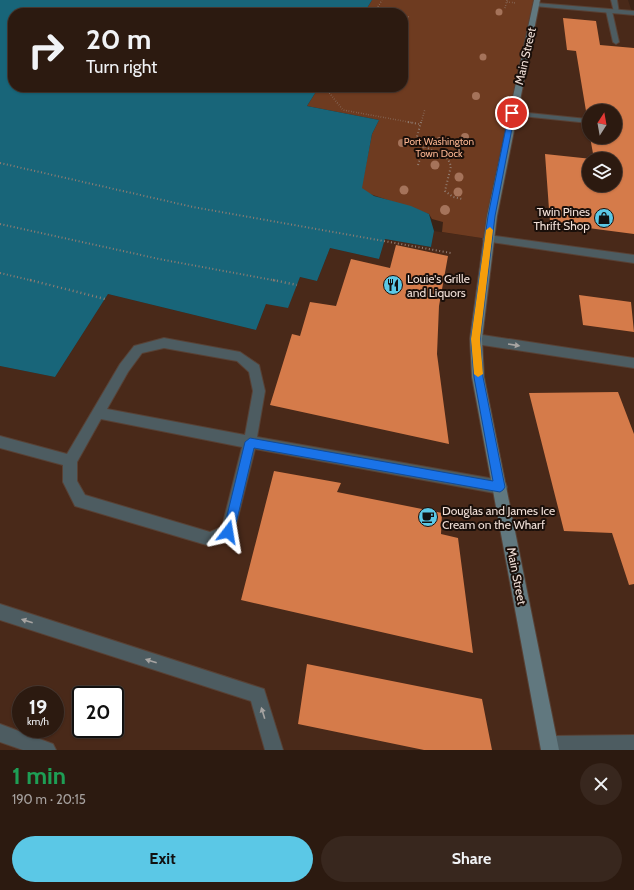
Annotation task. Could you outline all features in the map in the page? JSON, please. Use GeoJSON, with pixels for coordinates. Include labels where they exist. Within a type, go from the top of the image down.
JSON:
{"type":"FeatureCollection","features":[{"type":"Feature","properties":{"kind":"main road","name":"Main Street"},"geometry":{"type":"LineString","coordinates":[[537,3],[512,113],[488,239],[476,339],[478,377],[550,748]]}},
{"type":"Feature","properties":{"kind":"street"},"geometry":{"type":"LineString","coordinates":[[614,0],[617,12]]}},
{"type":"Feature","properties":{"kind":"street"},"geometry":{"type":"LineString","coordinates":[[537,3],[634,13]]}},
{"type":"Feature","properties":{"kind":"street"},"geometry":{"type":"LineString","coordinates":[[609,11],[616,42]]}},
{"type":"Feature","properties":{"kind":"street"},"geometry":{"type":"LineString","coordinates":[[512,113],[582,120]]}},
{"type":"Feature","properties":{"kind":"street"},"geometry":{"type":"LineString","coordinates":[[488,239],[634,259]]}},
{"type":"Feature","properties":{"kind":"street"},"geometry":{"type":"LineString","coordinates":[[476,339],[634,363]]}},
{"type":"Feature","properties":{"kind":"street"},"geometry":{"type":"LineString","coordinates":[[164,343],[240,357],[255,369],[258,391],[250,442],[228,532],[210,539],[80,502],[70,482],[70,461],[124,368],[138,349],[164,343]]}},
{"type":"Feature","properties":{"kind":"street"},"geometry":{"type":"LineString","coordinates":[[98,413],[500,487]]}},
{"type":"Feature","properties":{"kind":"street"},"geometry":{"type":"LineString","coordinates":[[0,442],[70,461]]}},
{"type":"Feature","properties":{"kind":"street"},"geometry":{"type":"LineString","coordinates":[[0,612],[258,696],[274,750]]}},
{"type":"Feature","properties":{"kind":"street"},"geometry":{"type":"LineString","coordinates":[[0,733],[47,750]]}},
{"type":"Feature","properties":{"kind":"street"},"geometry":{"type":"LineString","coordinates":[[550,748],[634,744]]}},
{"type":"Feature","properties":{"kind":"path"},"geometry":{"type":"LineString","coordinates":[[505,8],[507,1],[518,3]]}},
{"type":"Feature","properties":{"kind":"path"},"geometry":{"type":"LineString","coordinates":[[329,92],[343,110],[419,124]]}},
{"type":"Feature","properties":{"kind":"path"},"geometry":{"type":"LineString","coordinates":[[425,109],[419,124],[417,137],[424,146],[448,159],[451,166],[446,191],[453,197],[462,199]]}},
{"type":"Feature","properties":{"kind":"path"},"geometry":{"type":"LineString","coordinates":[[418,165],[424,146]]}},
{"type":"Feature","properties":{"kind":"path"},"geometry":{"type":"LineString","coordinates":[[0,164],[193,207],[451,253]]}},
{"type":"Feature","properties":{"kind":"path"},"geometry":{"type":"LineString","coordinates":[[0,224],[159,259],[297,285]]}},
{"type":"Feature","properties":{"kind":"path"},"geometry":{"type":"LineString","coordinates":[[0,274],[105,299]]}},
{"type":"Feature","properties":{"kind":"shaded area"},"geometry":{"type":"Polygon","coordinates":[[[537,0],[628,0],[634,18],[634,750],[0,750],[0,366],[55,377],[108,294],[256,330],[266,304],[297,285],[300,277],[317,281],[330,248],[379,259],[385,239],[431,247],[434,231],[488,239],[537,0]]]}},
{"type":"Feature","properties":{"kind":"green space","name":"Port Washington Town Dock"},"geometry":{"type":"Polygon","coordinates":[[[372,0],[537,0],[488,239],[442,232],[443,222],[432,219],[429,214],[367,193],[362,189],[362,184],[372,134],[379,120],[307,106],[316,92],[408,92],[408,8],[367,8],[372,0]]]}},
{"type":"Feature","properties":{"kind":"water"},"geometry":{"type":"Polygon","coordinates":[[[0,0],[372,0],[367,8],[8,8],[8,92],[316,92],[307,106],[379,120],[372,134],[362,188],[374,196],[411,206],[429,214],[434,231],[431,247],[385,239],[379,259],[330,248],[317,281],[300,277],[288,308],[266,304],[256,330],[108,294],[55,377],[0,366],[0,0]]]}},
{"type":"Feature","properties":{"kind":"building"},"geometry":{"type":"Polygon","coordinates":[[[563,18],[596,21],[600,45],[634,48],[634,234],[550,223],[545,154],[582,158],[582,192],[622,192],[622,152],[593,152],[591,144],[622,144],[622,104],[585,104],[576,51],[567,50],[563,18]]]}},
{"type":"Feature","properties":{"kind":"building"},"geometry":{"type":"Polygon","coordinates":[[[396,245],[448,256],[439,306],[437,354],[449,444],[270,405],[292,334],[300,336],[310,302],[336,306],[351,259],[390,268],[396,245]]]}},
{"type":"Feature","properties":{"kind":"building"},"geometry":{"type":"Polygon","coordinates":[[[579,295],[631,302],[634,332],[583,325],[579,295]]]}},
{"type":"Feature","properties":{"kind":"building"},"geometry":{"type":"Polygon","coordinates":[[[618,392],[634,434],[634,584],[629,585],[612,533],[564,531],[529,393],[618,392]]]}},
{"type":"Feature","properties":{"kind":"building"},"geometry":{"type":"Polygon","coordinates":[[[274,471],[341,483],[337,492],[442,513],[441,534],[458,538],[473,653],[241,600],[274,471]]]}},
{"type":"Feature","properties":{"kind":"building"},"geometry":{"type":"Polygon","coordinates":[[[307,664],[482,699],[492,750],[424,750],[298,724],[307,664]]]}},
{"type":"Feature","properties":{"kind":"slow traffic"},"geometry":{"type":"LineString","coordinates":[[478,374],[476,339],[490,230]]}},
{"type":"Feature","properties":{"kind":"place","name":"Twin Pines Thrift Shop"},"geometry":{"type":"Point","coordinates":[604,218]}},
{"type":"Feature","properties":{"kind":"place","name":"Louie's Grille and Liquors"},"geometry":{"type":"Point","coordinates":[393,285]}},
{"type":"Feature","properties":{"kind":"place","name":"Douglas and James Ice Cream on the Wharf"},"geometry":{"type":"Point","coordinates":[428,517]}},
{"type":"Feature","properties":{"kind":"route"},"geometry":{"type":"LineString","coordinates":[[228,532],[250,442],[500,487],[478,377],[476,339],[492,216],[512,113]]}}]}
